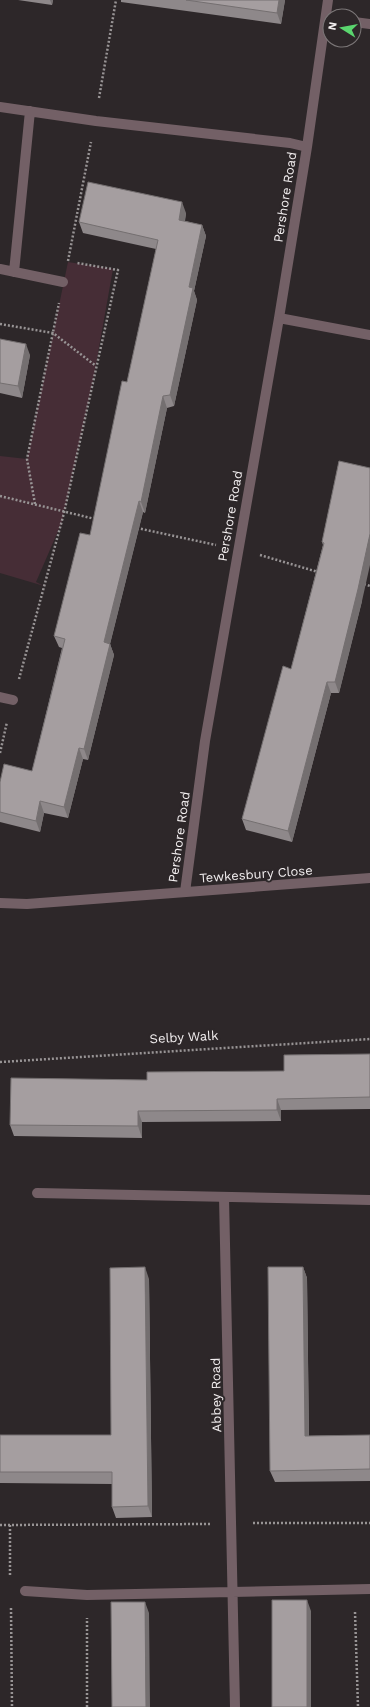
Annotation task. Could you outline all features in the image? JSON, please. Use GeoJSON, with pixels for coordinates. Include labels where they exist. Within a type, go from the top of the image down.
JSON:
{"type":"FeatureCollection","features":[{"type":"Feature","properties":{"kind":"street","name":"Pershore Road"},"geometry":{"type":"LineString","coordinates":[[185,892],[205,741],[279,318],[323,48]]}},
{"type":"Feature","properties":{"kind":"street","name":"Pershore Road"},"geometry":{"type":"LineString","coordinates":[[0,107],[96,121],[307,146]]}},
{"type":"Feature","properties":{"kind":"street"},"geometry":{"type":"LineString","coordinates":[[14,272],[30,111]]}},
{"type":"Feature","properties":{"kind":"street"},"geometry":{"type":"LineString","coordinates":[[0,269],[63,282]]}},
{"type":"Feature","properties":{"kind":"street"},"geometry":{"type":"LineString","coordinates":[[279,318],[370,335]]}},
{"type":"Feature","properties":{"kind":"street"},"geometry":{"type":"LineString","coordinates":[[0,697],[13,700]]}},
{"type":"Feature","properties":{"kind":"street","name":"Tewkesbury Close"},"geometry":{"type":"LineString","coordinates":[[0,903],[27,904],[370,878]]}},
{"type":"Feature","properties":{"kind":"street"},"geometry":{"type":"LineString","coordinates":[[37,1194],[370,1200]]}},
{"type":"Feature","properties":{"kind":"street","name":"Abbey Road"},"geometry":{"type":"LineString","coordinates":[[224,1197],[235,1707]]}},
{"type":"Feature","properties":{"kind":"street"},"geometry":{"type":"LineString","coordinates":[[25,1591],[87,1595],[370,1589]]}},
{"type":"Feature","properties":{"kind":"path"},"geometry":{"type":"LineString","coordinates":[[35,504],[27,459],[96,121],[116,0]]}},
{"type":"Feature","properties":{"kind":"path"},"geometry":{"type":"LineString","coordinates":[[0,753],[64,513],[118,270],[68,262]]}},
{"type":"Feature","properties":{"kind":"path"},"geometry":{"type":"LineString","coordinates":[[0,324],[53,333],[96,366]]}},
{"type":"Feature","properties":{"kind":"path"},"geometry":{"type":"LineString","coordinates":[[0,496],[35,504],[64,513],[102,521]]}},
{"type":"Feature","properties":{"kind":"path"},"geometry":{"type":"LineString","coordinates":[[132,527],[238,549],[325,574]]}},
{"type":"Feature","properties":{"kind":"path"},"geometry":{"type":"LineString","coordinates":[[363,584],[370,586]]}},
{"type":"Feature","properties":{"kind":"path","name":"Selby Walk"},"geometry":{"type":"LineString","coordinates":[[0,1062],[370,1039]]}},
{"type":"Feature","properties":{"kind":"path"},"geometry":{"type":"LineString","coordinates":[[0,1525],[370,1523]]}},
{"type":"Feature","properties":{"kind":"path"},"geometry":{"type":"LineString","coordinates":[[10,1525],[10,1581]]}},
{"type":"Feature","properties":{"kind":"path"},"geometry":{"type":"LineString","coordinates":[[354,1590],[358,1707]]}},
{"type":"Feature","properties":{"kind":"path"},"geometry":{"type":"LineString","coordinates":[[87,1595],[87,1707]]}},
{"type":"Feature","properties":{"kind":"path"},"geometry":{"type":"LineString","coordinates":[[11,1604],[12,1707]]}},
{"type":"Feature","properties":{"kind":"shaded area"},"geometry":{"type":"Polygon","coordinates":[[[68,262],[113,269],[93,381],[62,522],[36,582],[44,586],[0,573],[0,456],[27,459],[68,262]]]}},
{"type":"Feature","properties":{"kind":"building"},"geometry":{"type":"Polygon","coordinates":[[[186,0],[279,0],[277,13],[186,0]]]}},
{"type":"Feature","properties":{"kind":"building"},"geometry":{"type":"Polygon","coordinates":[[[88,182],[182,202],[179,220],[202,225],[189,287],[193,288],[170,395],[163,396],[141,502],[139,501],[104,642],[110,644],[84,749],[79,748],[64,807],[40,801],[36,821],[0,812],[0,782],[4,764],[32,771],[65,639],[54,636],[80,533],[90,535],[122,381],[127,382],[158,240],[79,222],[88,182]]]}},
{"type":"Feature","properties":{"kind":"building"},"geometry":{"type":"Polygon","coordinates":[[[0,339],[26,344],[18,386],[0,383],[0,339]]]}},
{"type":"Feature","properties":{"kind":"building"},"geometry":{"type":"Polygon","coordinates":[[[339,461],[370,468],[370,534],[335,682],[327,682],[288,831],[242,819],[283,666],[291,669],[324,543],[322,542],[339,461]]]}},
{"type":"Feature","properties":{"kind":"building"},"geometry":{"type":"Polygon","coordinates":[[[370,1054],[370,1097],[277,1099],[277,1110],[138,1111],[138,1126],[10,1125],[11,1078],[147,1080],[147,1072],[284,1071],[284,1055],[370,1054]]]}},
{"type":"Feature","properties":{"kind":"building"},"geometry":{"type":"Polygon","coordinates":[[[145,1267],[148,1506],[112,1507],[112,1472],[0,1472],[0,1435],[111,1435],[110,1268],[145,1267]]]}},
{"type":"Feature","properties":{"kind":"building"},"geometry":{"type":"Polygon","coordinates":[[[268,1267],[303,1267],[305,1436],[370,1435],[370,1469],[270,1471],[268,1267]]]}},
{"type":"Feature","properties":{"kind":"building"},"geometry":{"type":"Polygon","coordinates":[[[272,1600],[307,1600],[307,1707],[272,1707],[272,1600]]]}},
{"type":"Feature","properties":{"kind":"building"},"geometry":{"type":"Polygon","coordinates":[[[111,1602],[145,1602],[146,1707],[112,1707],[111,1602]]]}}]}
